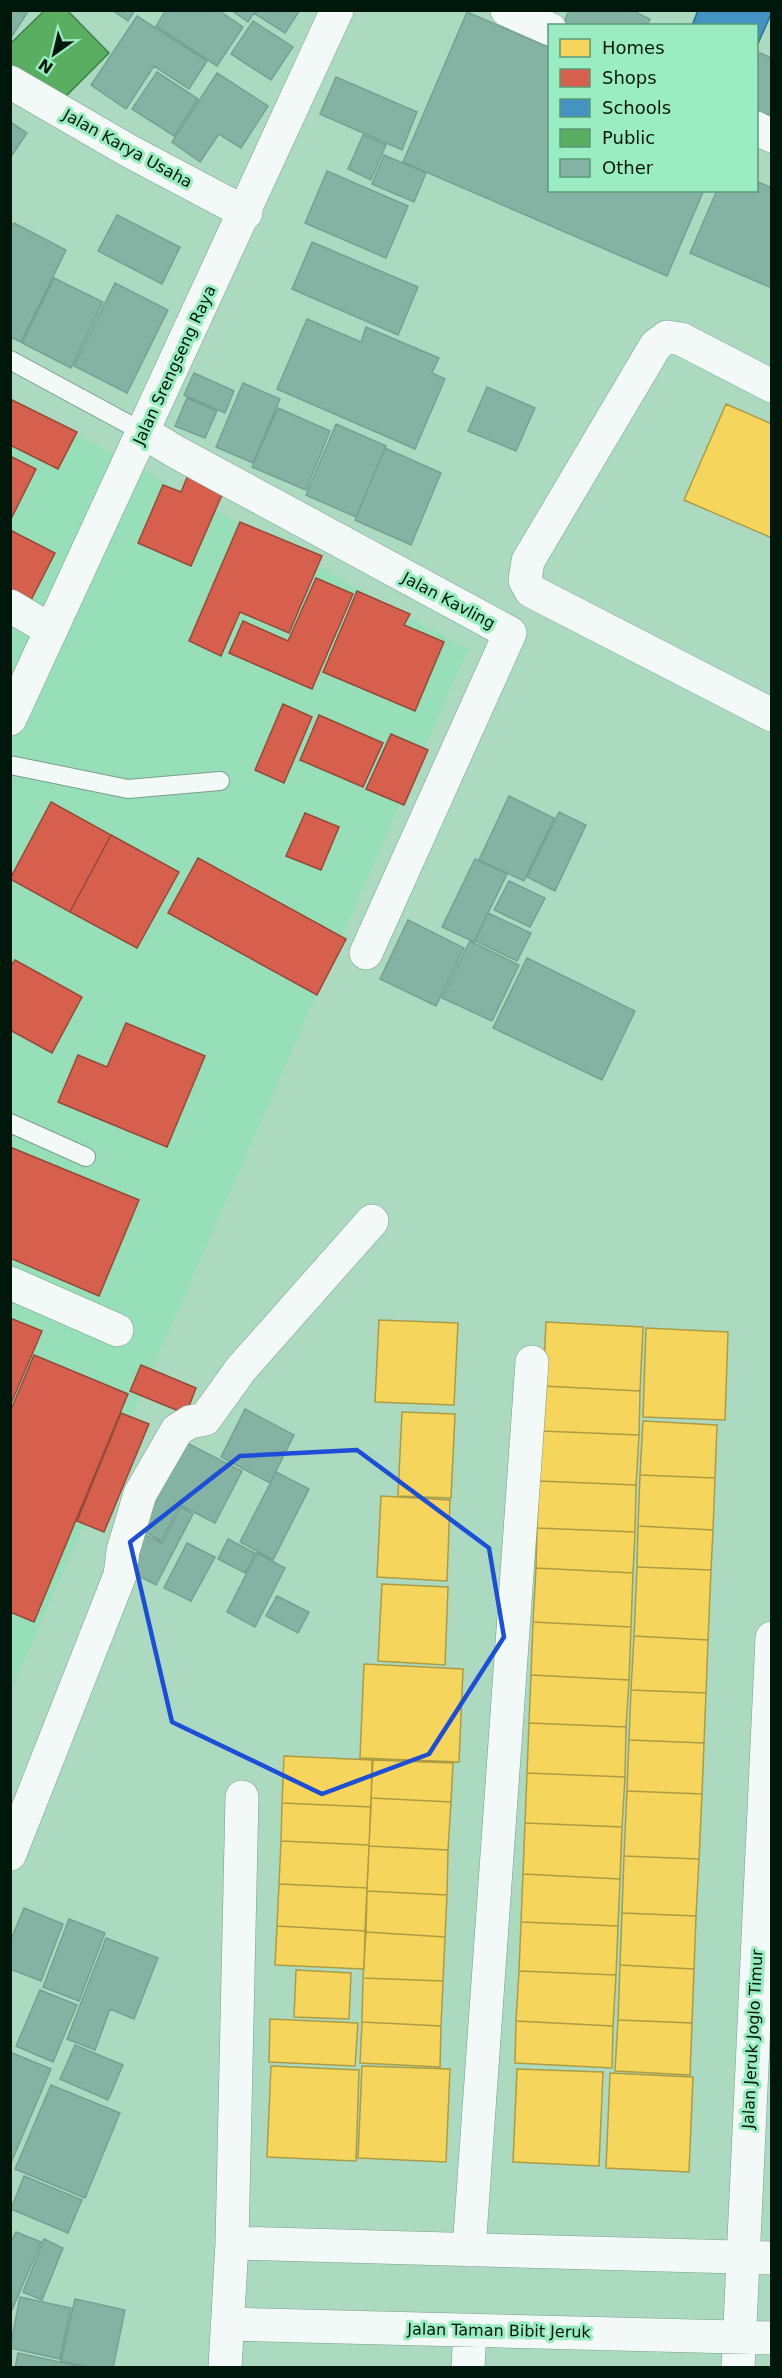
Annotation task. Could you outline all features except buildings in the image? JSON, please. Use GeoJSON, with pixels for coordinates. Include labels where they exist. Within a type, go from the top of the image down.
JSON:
{"type":"FeatureCollection","features":[{"type":"Feature","properties":{"kind":"street","name":"Jalan Srengseng Raya"},"geometry":{"type":"LineString","coordinates":[[10,719],[246,213],[337,10]]}},
{"type":"Feature","properties":{"kind":"street"},"geometry":{"type":"LineString","coordinates":[[507,10],[548,29]]}},
{"type":"Feature","properties":{"kind":"street","name":"Jalan Karya Usaha"},"geometry":{"type":"LineString","coordinates":[[10,82],[129,151],[246,213]]}},
{"type":"Feature","properties":{"kind":"street"},"geometry":{"type":"LineString","coordinates":[[771,386],[681,339],[667,337],[656,345],[528,561],[525,580],[531,591],[771,714]]}},
{"type":"Feature","properties":{"kind":"street","name":"Jalan Kavling"},"geometry":{"type":"LineString","coordinates":[[143,432],[176,453],[510,633],[366,953]]}},
{"type":"Feature","properties":{"kind":"street"},"geometry":{"type":"LineString","coordinates":[[10,606],[51,630]]}},
{"type":"Feature","properties":{"kind":"street"},"geometry":{"type":"LineString","coordinates":[[10,1854],[120,1575],[123,1551],[140,1494],[177,1430],[190,1422],[205,1419],[241,1369],[372,1221]]}},
{"type":"Feature","properties":{"kind":"street"},"geometry":{"type":"LineString","coordinates":[[10,1282],[117,1330]]}},
{"type":"Feature","properties":{"kind":"street"},"geometry":{"type":"LineString","coordinates":[[469,2250],[532,1362]]}},
{"type":"Feature","properties":{"kind":"street","name":"Jalan Jeruk Joglo Timur"},"geometry":{"type":"LineString","coordinates":[[748,2345],[771,1638]]}},
{"type":"Feature","properties":{"kind":"street"},"geometry":{"type":"LineString","coordinates":[[225,2367],[232,2243],[242,1797]]}},
{"type":"Feature","properties":{"kind":"street"},"geometry":{"type":"LineString","coordinates":[[232,2243],[752,2258]]}},
{"type":"Feature","properties":{"kind":"street","name":"Jalan Taman Bibit Jeruk"},"geometry":{"type":"LineString","coordinates":[[227,2324],[470,2330],[748,2345]]}},
{"type":"Feature","properties":{"kind":"street"},"geometry":{"type":"LineString","coordinates":[[468,2367],[470,2330]]}},
{"type":"Feature","properties":{"kind":"lane"},"geometry":{"type":"LineString","coordinates":[[10,360],[143,432]]}},
{"type":"Feature","properties":{"kind":"lane"},"geometry":{"type":"LineString","coordinates":[[10,765],[128,789],[220,781]]}},
{"type":"Feature","properties":{"kind":"lane"},"geometry":{"type":"LineString","coordinates":[[10,1123],[86,1157]]}},
{"type":"Feature","properties":{"kind":"highlighted area"},"geometry":{"type":"Polygon","coordinates":[[[357,1450],[489,1548],[504,1637],[429,1754],[322,1794],[172,1722],[130,1542],[240,1456],[357,1450]]]}},
{"type":"Feature","properties":{"kind":"shaded area"},"geometry":{"type":"Polygon","coordinates":[[[11,398],[468,649],[11,1691],[11,398]]]}}]}
